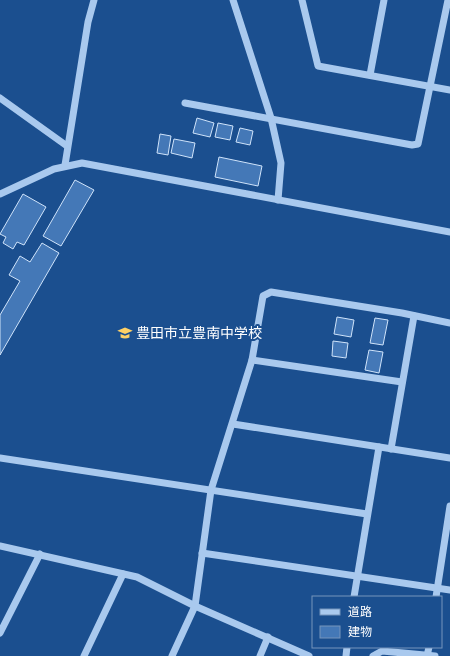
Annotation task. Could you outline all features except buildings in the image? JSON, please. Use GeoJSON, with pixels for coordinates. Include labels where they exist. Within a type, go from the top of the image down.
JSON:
{"type":"FeatureCollection","features":[{"type":"Feature","properties":{"kind":"street"},"geometry":{"type":"LineString","coordinates":[[66,165],[67,146],[88,22],[94,0]]}},
{"type":"Feature","properties":{"kind":"street"},"geometry":{"type":"LineString","coordinates":[[233,0],[271,118],[281,163],[278,200]]}},
{"type":"Feature","properties":{"kind":"street"},"geometry":{"type":"LineString","coordinates":[[302,0],[318,66],[450,90]]}},
{"type":"Feature","properties":{"kind":"street"},"geometry":{"type":"LineString","coordinates":[[370,75],[384,0]]}},
{"type":"Feature","properties":{"kind":"street"},"geometry":{"type":"LineString","coordinates":[[185,102],[412,145],[418,144],[448,0]]}},
{"type":"Feature","properties":{"kind":"street"},"geometry":{"type":"LineString","coordinates":[[0,98],[67,146]]}},
{"type":"Feature","properties":{"kind":"street"},"geometry":{"type":"LineString","coordinates":[[0,194],[66,165],[82,163],[450,232]]}},
{"type":"Feature","properties":{"kind":"street"},"geometry":{"type":"LineString","coordinates":[[172,656],[195,606],[211,490],[252,360],[263,296],[271,292],[450,323]]}},
{"type":"Feature","properties":{"kind":"street"},"geometry":{"type":"LineString","coordinates":[[391,449],[414,316]]}},
{"type":"Feature","properties":{"kind":"street"},"geometry":{"type":"LineString","coordinates":[[252,360],[402,382]]}},
{"type":"Feature","properties":{"kind":"street"},"geometry":{"type":"LineString","coordinates":[[233,424],[450,458]]}},
{"type":"Feature","properties":{"kind":"street"},"geometry":{"type":"LineString","coordinates":[[354,596],[379,447]]}},
{"type":"Feature","properties":{"kind":"street"},"geometry":{"type":"LineString","coordinates":[[0,458],[367,514]]}},
{"type":"Feature","properties":{"kind":"street"},"geometry":{"type":"LineString","coordinates":[[436,596],[449,524],[450,506]]}},
{"type":"Feature","properties":{"kind":"street"},"geometry":{"type":"LineString","coordinates":[[0,546],[137,577],[195,606],[309,656]]}},
{"type":"Feature","properties":{"kind":"street"},"geometry":{"type":"LineString","coordinates":[[202,552],[450,590]]}},
{"type":"Feature","properties":{"kind":"street"},"geometry":{"type":"LineString","coordinates":[[0,633],[40,554]]}},
{"type":"Feature","properties":{"kind":"street"},"geometry":{"type":"LineString","coordinates":[[84,656],[123,574]]}},
{"type":"Feature","properties":{"kind":"street"},"geometry":{"type":"LineString","coordinates":[[260,656],[268,637]]}},
{"type":"Feature","properties":{"kind":"street"},"geometry":{"type":"LineString","coordinates":[[374,656],[382,651],[430,656]]}},
{"type":"Feature","properties":{"kind":"place","name":"豊田市立豊南中学校"},"geometry":{"type":"Point","coordinates":[125,333]}}]}
